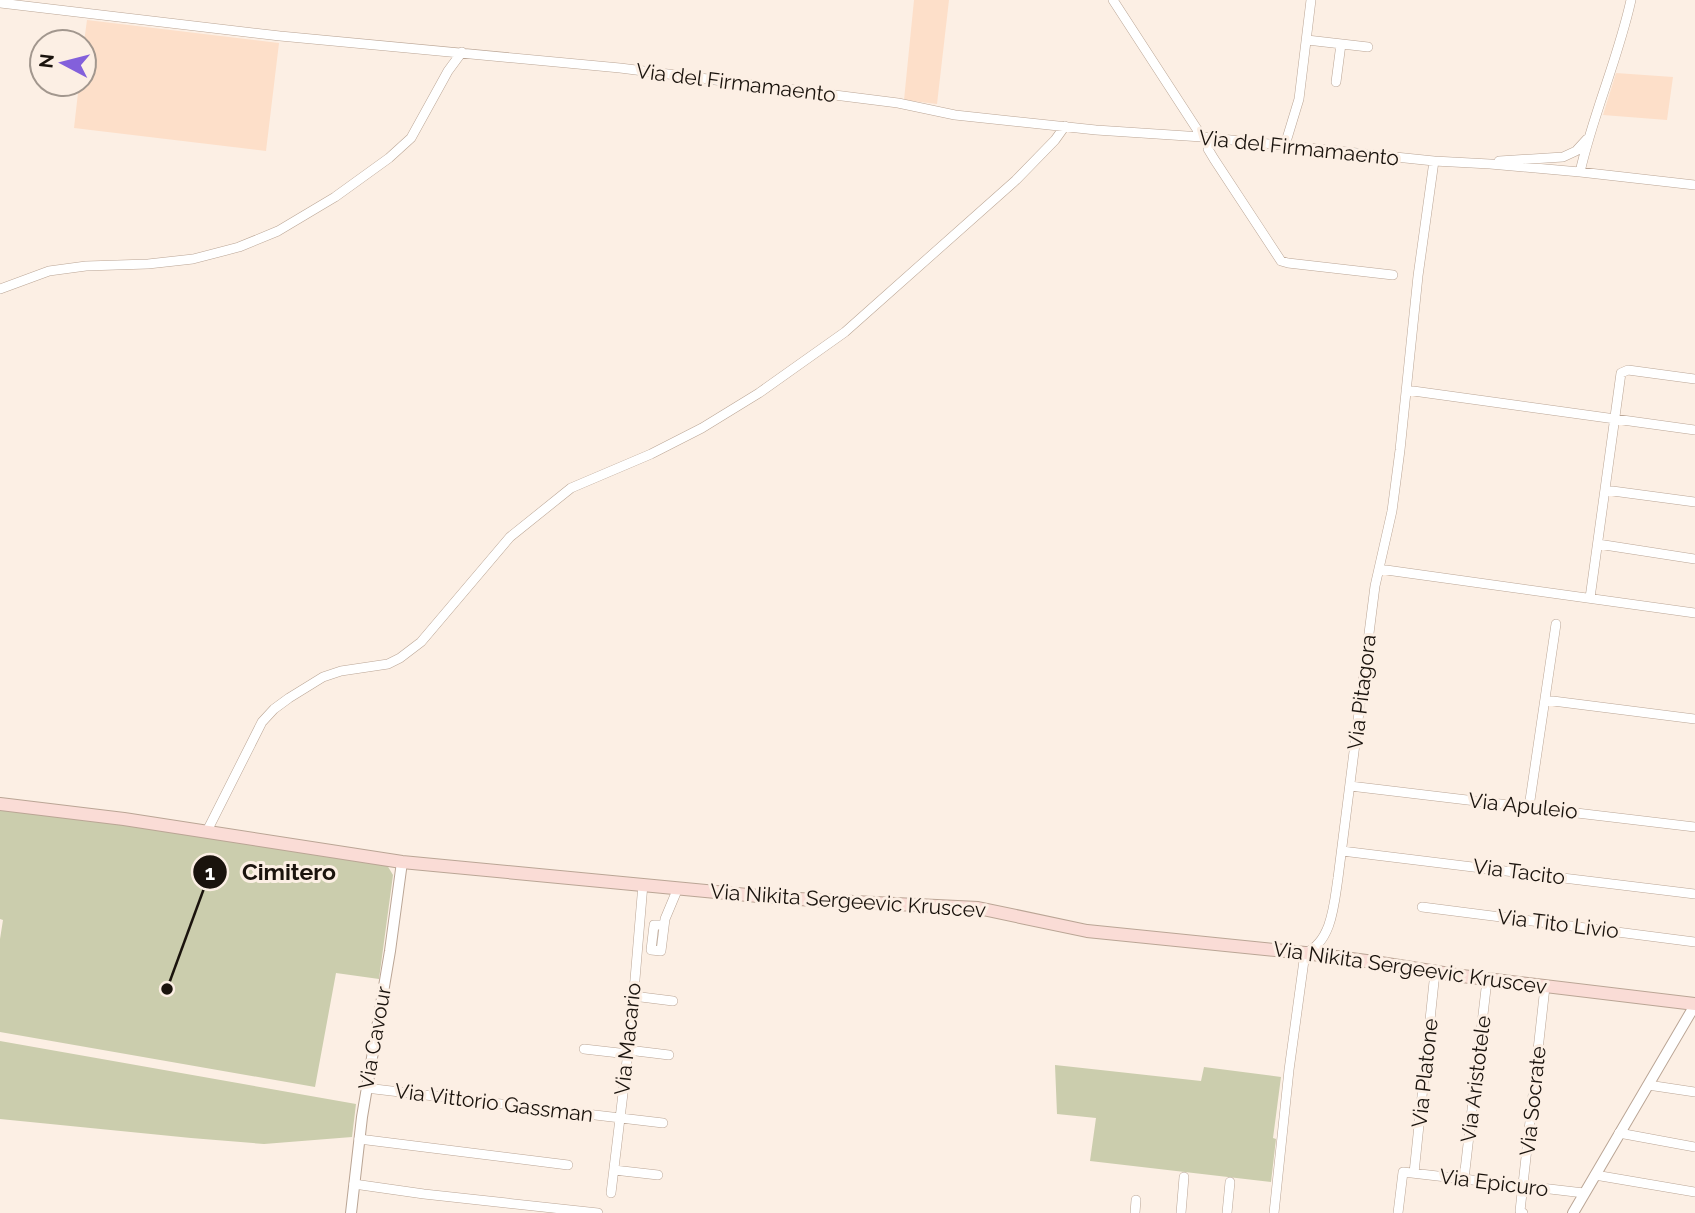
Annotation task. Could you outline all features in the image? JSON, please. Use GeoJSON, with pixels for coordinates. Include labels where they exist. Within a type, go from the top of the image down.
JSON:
{"type":"FeatureCollection","features":[{"type":"Feature","properties":{"kind":"main road","name":"Via Nikita Sergeevic Kruscev"},"geometry":{"type":"LineString","coordinates":[[0,804],[124,819],[402,862],[813,900],[978,908],[1087,931],[1305,953],[1487,980],[1695,1005]]}},
{"type":"Feature","properties":{"kind":"street"},"geometry":{"type":"LineString","coordinates":[[1113,0],[1206,138],[1214,159],[1281,261],[1392,275]]}},
{"type":"Feature","properties":{"kind":"street"},"geometry":{"type":"LineString","coordinates":[[1285,145],[1298,99],[1311,0]]}},
{"type":"Feature","properties":{"kind":"street"},"geometry":{"type":"LineString","coordinates":[[1580,172],[1631,0]]}},
{"type":"Feature","properties":{"kind":"street","name":"Via del Firmamaento"},"geometry":{"type":"LineString","coordinates":[[0,3],[280,36],[462,52],[701,78],[898,103],[955,115],[1434,161],[1580,172],[1695,185]]}},
{"type":"Feature","properties":{"kind":"street"},"geometry":{"type":"LineString","coordinates":[[1307,40],[1368,47]]}},
{"type":"Feature","properties":{"kind":"street"},"geometry":{"type":"LineString","coordinates":[[1336,82],[1341,44]]}},
{"type":"Feature","properties":{"kind":"street"},"geometry":{"type":"LineString","coordinates":[[0,289],[49,271],[193,259],[239,247],[278,231],[335,197],[389,158],[411,138],[448,71],[462,52]]}},
{"type":"Feature","properties":{"kind":"street"},"geometry":{"type":"LineString","coordinates":[[207,831],[262,722],[274,709],[323,677],[341,671],[388,664],[400,658],[421,642],[510,537],[571,488],[651,454],[702,428],[759,393],[845,332],[1016,180],[1065,126]]}},
{"type":"Feature","properties":{"kind":"street","name":"Via del Firmamaento"},"geometry":{"type":"LineString","coordinates":[[1471,163],[1563,157],[1576,151],[1588,138]]}},
{"type":"Feature","properties":{"kind":"street","name":"Via Pitagora"},"geometry":{"type":"LineString","coordinates":[[1305,953],[1323,938],[1332,916],[1375,586],[1392,511],[1418,276],[1434,161]]}},
{"type":"Feature","properties":{"kind":"street"},"geometry":{"type":"LineString","coordinates":[[1590,598],[1621,373],[1628,370],[1695,380]]}},
{"type":"Feature","properties":{"kind":"street"},"geometry":{"type":"LineString","coordinates":[[1406,390],[1695,430]]}},
{"type":"Feature","properties":{"kind":"street"},"geometry":{"type":"LineString","coordinates":[[1605,490],[1695,502]]}},
{"type":"Feature","properties":{"kind":"street"},"geometry":{"type":"LineString","coordinates":[[1598,544],[1695,559]]}},
{"type":"Feature","properties":{"kind":"street"},"geometry":{"type":"LineString","coordinates":[[1379,569],[1695,614]]}},
{"type":"Feature","properties":{"kind":"street"},"geometry":{"type":"LineString","coordinates":[[1529,807],[1556,624]]}},
{"type":"Feature","properties":{"kind":"street"},"geometry":{"type":"LineString","coordinates":[[1545,700],[1695,719]]}},
{"type":"Feature","properties":{"kind":"street","name":"Via Apuleio"},"geometry":{"type":"LineString","coordinates":[[1350,786],[1695,827]]}},
{"type":"Feature","properties":{"kind":"street","name":"Via Tacito"},"geometry":{"type":"LineString","coordinates":[[1342,851],[1695,894]]}},
{"type":"Feature","properties":{"kind":"street","name":"Via Cavour"},"geometry":{"type":"LineString","coordinates":[[351,1213],[366,1088],[390,951],[402,862]]}},
{"type":"Feature","properties":{"kind":"street","name":"Via Macario"},"geometry":{"type":"LineString","coordinates":[[611,1193],[628,1052],[643,884]]}},
{"type":"Feature","properties":{"kind":"street"},"geometry":{"type":"LineString","coordinates":[[637,944],[652,945],[654,925],[664,925],[678,888]]}},
{"type":"Feature","properties":{"kind":"street","name":"Via Tito Livio"},"geometry":{"type":"LineString","coordinates":[[1422,907],[1695,942]]}},
{"type":"Feature","properties":{"kind":"street"},"geometry":{"type":"LineString","coordinates":[[1274,1213],[1305,953]]}},
{"type":"Feature","properties":{"kind":"street","name":"Via Platone"},"geometry":{"type":"LineString","coordinates":[[1414,1174],[1436,972]]}},
{"type":"Feature","properties":{"kind":"street","name":"Via Aristotele"},"geometry":{"type":"LineString","coordinates":[[1464,1179],[1487,980]]}},
{"type":"Feature","properties":{"kind":"street","name":"Via Socrate"},"geometry":{"type":"LineString","coordinates":[[1523,1213],[1520,1211],[1545,987]]}},
{"type":"Feature","properties":{"kind":"street"},"geometry":{"type":"LineString","coordinates":[[633,996],[673,1001]]}},
{"type":"Feature","properties":{"kind":"street"},"geometry":{"type":"LineString","coordinates":[[1573,1213],[1695,1005]]}},
{"type":"Feature","properties":{"kind":"street"},"geometry":{"type":"LineString","coordinates":[[584,1049],[669,1055]]}},
{"type":"Feature","properties":{"kind":"street"},"geometry":{"type":"LineString","coordinates":[[1648,1085],[1695,1092]]}},
{"type":"Feature","properties":{"kind":"street","name":"Via Vittorio Gassman"},"geometry":{"type":"LineString","coordinates":[[366,1088],[663,1122]]}},
{"type":"Feature","properties":{"kind":"street"},"geometry":{"type":"LineString","coordinates":[[1619,1133],[1695,1147]]}},
{"type":"Feature","properties":{"kind":"street"},"geometry":{"type":"LineString","coordinates":[[359,1139],[568,1165]]}},
{"type":"Feature","properties":{"kind":"street"},"geometry":{"type":"LineString","coordinates":[[614,1170],[658,1175]]}},
{"type":"Feature","properties":{"kind":"street","name":"Via Epicuro"},"geometry":{"type":"LineString","coordinates":[[1398,1213],[1403,1172],[1584,1193]]}},
{"type":"Feature","properties":{"kind":"street"},"geometry":{"type":"LineString","coordinates":[[1595,1175],[1695,1192]]}},
{"type":"Feature","properties":{"kind":"street"},"geometry":{"type":"LineString","coordinates":[[1181,1213],[1184,1177]]}},
{"type":"Feature","properties":{"kind":"street"},"geometry":{"type":"LineString","coordinates":[[1227,1213],[1230,1182]]}},
{"type":"Feature","properties":{"kind":"street"},"geometry":{"type":"LineString","coordinates":[[354,1184],[558,1211],[598,1213]]}},
{"type":"Feature","properties":{"kind":"street"},"geometry":{"type":"LineString","coordinates":[[1135,1213],[1136,1200]]}},
{"type":"Feature","properties":{"kind":"shaded area"},"geometry":{"type":"Polygon","coordinates":[[[914,0],[949,0],[937,104],[904,100],[914,0]]]}},
{"type":"Feature","properties":{"kind":"shaded area"},"geometry":{"type":"Polygon","coordinates":[[[87,20],[279,43],[266,151],[74,128],[77,98],[98,98],[98,28],[86,28],[87,20]]]}},
{"type":"Feature","properties":{"kind":"shaded area"},"geometry":{"type":"Polygon","coordinates":[[[1616,73],[1673,77],[1667,120],[1603,115],[1616,73]]]}},
{"type":"Feature","properties":{"kind":"green space"},"geometry":{"type":"Polygon","coordinates":[[[0,808],[206,836],[387,865],[393,875],[379,979],[336,973],[315,1087],[0,1032],[0,939],[3,920],[0,919],[0,808]]]}},
{"type":"Feature","properties":{"kind":"green space"},"geometry":{"type":"Polygon","coordinates":[[[0,1041],[356,1104],[352,1137],[264,1144],[0,1119],[0,1041]]]}},
{"type":"Feature","properties":{"kind":"green space"},"geometry":{"type":"Polygon","coordinates":[[[1055,1065],[1201,1081],[1204,1067],[1281,1077],[1273,1138],[1276,1139],[1271,1182],[1090,1161],[1096,1118],[1057,1114],[1055,1065]]]}},
{"type":"Feature","properties":{"kind":"place","name":"Cimitero"},"geometry":{"type":"Point","coordinates":[167,989]}}]}
